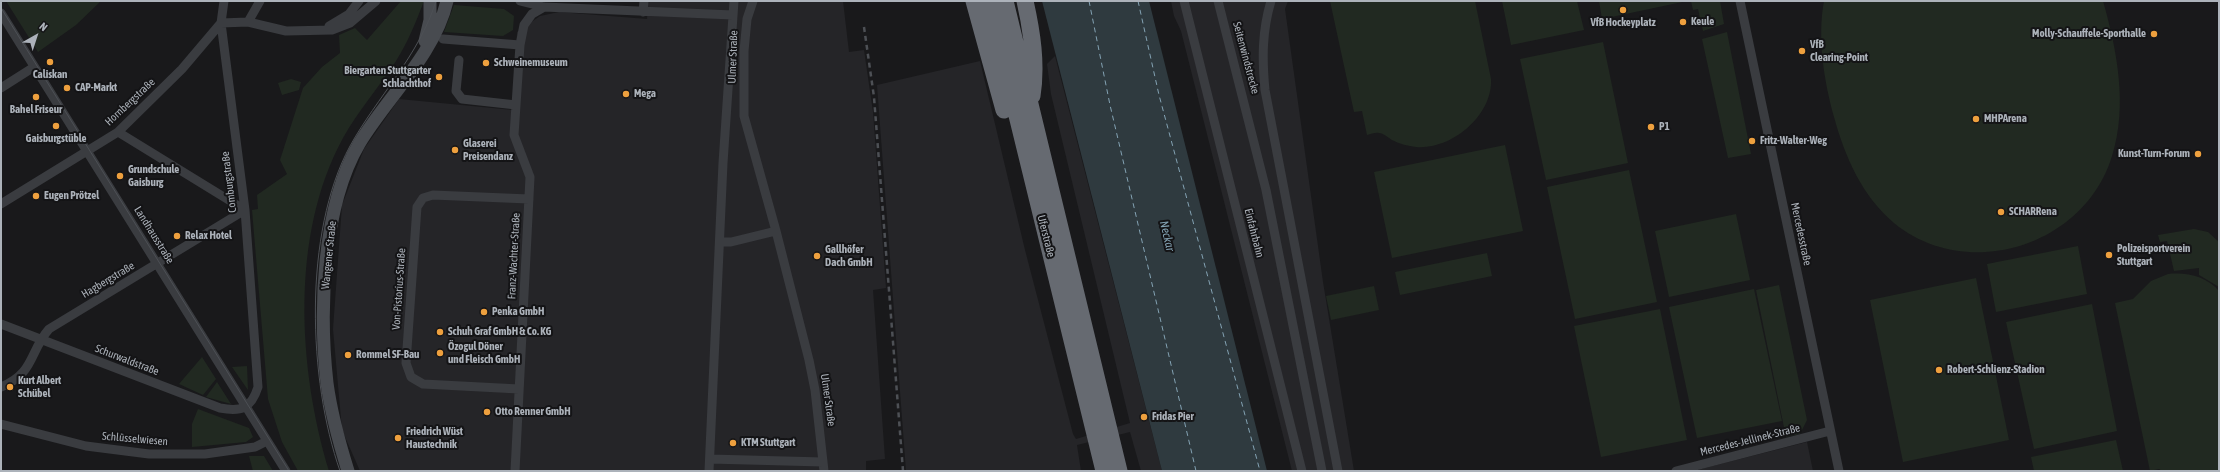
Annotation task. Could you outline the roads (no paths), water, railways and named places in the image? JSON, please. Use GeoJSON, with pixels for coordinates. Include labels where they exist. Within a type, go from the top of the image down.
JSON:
{"type":"FeatureCollection","features":[{"type":"Feature","properties":{"kind":"highway"},"geometry":{"type":"LineString","coordinates":[[974,1],[1006,119],[1022,140]]}},
{"type":"Feature","properties":{"kind":"highway","name":"Uferstraße"},"geometry":{"type":"LineString","coordinates":[[989,1],[1104,471]]}},
{"type":"Feature","properties":{"kind":"highway","name":"Uferstraße"},"geometry":{"type":"LineString","coordinates":[[1006,1],[1119,471]]}},
{"type":"Feature","properties":{"kind":"highway"},"geometry":{"type":"LineString","coordinates":[[1025,1],[1032,36],[1035,72],[1031,108]]}},
{"type":"Feature","properties":{"kind":"highway"},"geometry":{"type":"LineString","coordinates":[[1106,417],[1128,471]]}},
{"type":"Feature","properties":{"kind":"street"},"geometry":{"type":"LineString","coordinates":[[224,1],[221,23],[248,22],[286,31],[332,30],[350,23],[376,1]]}},
{"type":"Feature","properties":{"kind":"street"},"geometry":{"type":"LineString","coordinates":[[248,22],[260,1]]}},
{"type":"Feature","properties":{"kind":"street"},"geometry":{"type":"LineString","coordinates":[[322,30],[344,18],[359,1]]}},
{"type":"Feature","properties":{"kind":"street","name":"Wangener Straße"},"geometry":{"type":"LineString","coordinates":[[418,59],[427,36],[430,1]]}},
{"type":"Feature","properties":{"kind":"street","name":"Wangener Straße"},"geometry":{"type":"LineString","coordinates":[[348,471],[337,438],[327,384],[325,356],[325,279],[330,227],[346,172],[358,145],[433,38],[446,1]]}},
{"type":"Feature","properties":{"kind":"street"},"geometry":{"type":"LineString","coordinates":[[520,1],[643,12],[733,15]]}},
{"type":"Feature","properties":{"kind":"street"},"geometry":{"type":"LineString","coordinates":[[643,12],[644,1]]}},
{"type":"Feature","properties":{"kind":"street","name":"Ulmer Straße"},"geometry":{"type":"LineString","coordinates":[[709,471],[726,115],[734,1]]}},
{"type":"Feature","properties":{"kind":"street","name":"Ulmer Straße"},"geometry":{"type":"LineString","coordinates":[[710,459],[824,467],[815,390],[809,360],[776,230],[744,116],[747,19],[753,1]]}},
{"type":"Feature","properties":{"kind":"street"},"geometry":{"type":"LineString","coordinates":[[1177,1],[1192,34]]}},
{"type":"Feature","properties":{"kind":"street","name":"Einfahrbahn"},"geometry":{"type":"LineString","coordinates":[[1184,1],[1302,471]]}},
{"type":"Feature","properties":{"kind":"street"},"geometry":{"type":"LineString","coordinates":[[1271,1],[1266,17],[1262,51],[1265,90],[1338,471]]}},
{"type":"Feature","properties":{"kind":"street"},"geometry":{"type":"LineString","coordinates":[[1266,17],[1275,1]]}},
{"type":"Feature","properties":{"kind":"street","name":"Mercedesstraße"},"geometry":{"type":"LineString","coordinates":[[1740,1],[1839,471]]}},
{"type":"Feature","properties":{"kind":"street","name":"Seitenwindstrecke"},"geometry":{"type":"LineString","coordinates":[[1219,3],[1249,119]]}},
{"type":"Feature","properties":{"kind":"street","name":"Franz-Wachter-Straße"},"geometry":{"type":"LineString","coordinates":[[515,471],[530,177],[514,135],[520,45],[524,25],[532,14],[544,4]]}},
{"type":"Feature","properties":{"kind":"street","name":"Landhausstraße"},"geometry":{"type":"LineString","coordinates":[[1,13],[286,471]]}},
{"type":"Feature","properties":{"kind":"street","name":"Hornbergstraße"},"geometry":{"type":"LineString","coordinates":[[1,204],[118,132],[182,69],[221,23]]}},
{"type":"Feature","properties":{"kind":"street","name":"Comburgstraße"},"geometry":{"type":"LineString","coordinates":[[221,23],[245,210],[258,387],[255,398],[246,407]]}},
{"type":"Feature","properties":{"kind":"street"},"geometry":{"type":"LineString","coordinates":[[443,39],[520,45]]}},
{"type":"Feature","properties":{"kind":"street"},"geometry":{"type":"LineString","coordinates":[[459,60],[456,91],[462,99],[516,104]]}},
{"type":"Feature","properties":{"kind":"street"},"geometry":{"type":"LineString","coordinates":[[1,88],[34,67]]}},
{"type":"Feature","properties":{"kind":"street"},"geometry":{"type":"LineString","coordinates":[[726,115],[744,116]]}},
{"type":"Feature","properties":{"kind":"street","name":"Einfahrbahn"},"geometry":{"type":"LineString","coordinates":[[1249,119],[1266,190],[1322,471]]}},
{"type":"Feature","properties":{"kind":"street"},"geometry":{"type":"LineString","coordinates":[[118,132],[245,210]]}},
{"type":"Feature","properties":{"kind":"street","name":"Von-Pistorius-Straße"},"geometry":{"type":"LineString","coordinates":[[519,389],[423,384],[415,381],[408,373],[406,357],[415,218],[417,207],[423,198],[433,195],[529,200]]}},
{"type":"Feature","properties":{"kind":"street","name":"Hagbergstraße"},"geometry":{"type":"LineString","coordinates":[[1,387],[24,373],[40,339],[49,328],[158,264],[245,210]]}},
{"type":"Feature","properties":{"kind":"street"},"geometry":{"type":"LineString","coordinates":[[721,242],[731,242],[776,230]]}},
{"type":"Feature","properties":{"kind":"street","name":"Schurwaldstraße"},"geometry":{"type":"LineString","coordinates":[[1,324],[220,408],[236,411],[246,407]]}},
{"type":"Feature","properties":{"kind":"street","name":"Schlüsselwiesen"},"geometry":{"type":"LineString","coordinates":[[1,424],[86,446],[149,454],[205,454],[255,447],[267,441]]}},
{"type":"Feature","properties":{"kind":"street","name":"Mercedes-Jellinek-Straße"},"geometry":{"type":"LineString","coordinates":[[1676,471],[1830,432]]}},
{"type":"Feature","properties":{"kind":"water","name":"Neckar"},"geometry":{"type":"Polygon","coordinates":[[[1042,1],[1149,1],[1267,471],[1162,471],[1042,1]]]}},
{"type":"Feature","properties":{"kind":"tram line"},"geometry":{"type":"LineString","coordinates":[[340,471],[329,434],[321,394],[317,351],[315,307],[318,263],[324,221],[335,181],[350,146],[419,40],[429,21],[436,1]]}},
{"type":"Feature","properties":{"kind":"tram line"},"geometry":{"type":"LineString","coordinates":[[1,8],[289,471]]}},
{"type":"Feature","properties":{"kind":"railway"},"geometry":{"type":"LineString","coordinates":[[864,27],[874,97],[903,471]]}},
{"type":"Feature","properties":{"kind":"place","name":"VfB Hockeyplatz"},"geometry":{"type":"Point","coordinates":[1623,10]}},
{"type":"Feature","properties":{"kind":"place","name":"Keule"},"geometry":{"type":"Point","coordinates":[1683,22]}},
{"type":"Feature","properties":{"kind":"place","name":"Molly-Schauffele-Sporthalle"},"geometry":{"type":"Point","coordinates":[2154,34]}},
{"type":"Feature","properties":{"kind":"place","name":"VfB Clearing-Point"},"geometry":{"type":"Point","coordinates":[1802,51]}},
{"type":"Feature","properties":{"kind":"place","name":"Caliskan"},"geometry":{"type":"Point","coordinates":[50,62]}},
{"type":"Feature","properties":{"kind":"place","name":"Schweinemuseum"},"geometry":{"type":"Point","coordinates":[486,63]}},
{"type":"Feature","properties":{"kind":"place","name":"Biergarten Stuttgarter Schlachthof"},"geometry":{"type":"Point","coordinates":[439,77]}},
{"type":"Feature","properties":{"kind":"place","name":"CAP-Markt"},"geometry":{"type":"Point","coordinates":[67,88]}},
{"type":"Feature","properties":{"kind":"place","name":"Mega"},"geometry":{"type":"Point","coordinates":[626,94]}},
{"type":"Feature","properties":{"kind":"place","name":"Bahel Friseur"},"geometry":{"type":"Point","coordinates":[36,97]}},
{"type":"Feature","properties":{"kind":"place","name":"MHPArena"},"geometry":{"type":"Point","coordinates":[1976,119]}},
{"type":"Feature","properties":{"kind":"place","name":"Gaisburgstüble"},"geometry":{"type":"Point","coordinates":[56,126]}},
{"type":"Feature","properties":{"kind":"place","name":"P1"},"geometry":{"type":"Point","coordinates":[1651,127]}},
{"type":"Feature","properties":{"kind":"place","name":"Fritz-Walter-Weg"},"geometry":{"type":"Point","coordinates":[1752,141]}},
{"type":"Feature","properties":{"kind":"place","name":"Glaserei Preisendanz"},"geometry":{"type":"Point","coordinates":[455,150]}},
{"type":"Feature","properties":{"kind":"place","name":"Kunst-Turn-Forum"},"geometry":{"type":"Point","coordinates":[2198,154]}},
{"type":"Feature","properties":{"kind":"place","name":"Grundschule Gaisburg"},"geometry":{"type":"Point","coordinates":[120,176]}},
{"type":"Feature","properties":{"kind":"place","name":"Eugen Prötzel"},"geometry":{"type":"Point","coordinates":[36,196]}},
{"type":"Feature","properties":{"kind":"place","name":"SCHARRena"},"geometry":{"type":"Point","coordinates":[2001,212]}},
{"type":"Feature","properties":{"kind":"place","name":"Relax Hotel"},"geometry":{"type":"Point","coordinates":[177,236]}},
{"type":"Feature","properties":{"kind":"place","name":"Polizeisportverein Stuttgart"},"geometry":{"type":"Point","coordinates":[2109,255]}},
{"type":"Feature","properties":{"kind":"place","name":"Gallhöfer Dach GmbH"},"geometry":{"type":"Point","coordinates":[817,256]}},
{"type":"Feature","properties":{"kind":"place","name":"Penka GmbH"},"geometry":{"type":"Point","coordinates":[484,312]}},
{"type":"Feature","properties":{"kind":"place","name":"Schuh Graf GmbH & Co. KG"},"geometry":{"type":"Point","coordinates":[440,332]}},
{"type":"Feature","properties":{"kind":"place","name":"Özogul Döner und Fleisch GmbH"},"geometry":{"type":"Point","coordinates":[440,353]}},
{"type":"Feature","properties":{"kind":"place","name":"Rommel SF-Bau"},"geometry":{"type":"Point","coordinates":[348,355]}},
{"type":"Feature","properties":{"kind":"place","name":"Robert-Schlienz-Stadion"},"geometry":{"type":"Point","coordinates":[1939,370]}},
{"type":"Feature","properties":{"kind":"place","name":"Kurt Albert Schübel"},"geometry":{"type":"Point","coordinates":[10,387]}},
{"type":"Feature","properties":{"kind":"place","name":"Otto Renner GmbH"},"geometry":{"type":"Point","coordinates":[487,412]}},
{"type":"Feature","properties":{"kind":"place","name":"Fridas Pier"},"geometry":{"type":"Point","coordinates":[1144,417]}},
{"type":"Feature","properties":{"kind":"place","name":"Friedrich Wüst Haustechnik"},"geometry":{"type":"Point","coordinates":[398,438]}},
{"type":"Feature","properties":{"kind":"place","name":"KTM Stuttgart"},"geometry":{"type":"Point","coordinates":[733,443]}}]}
